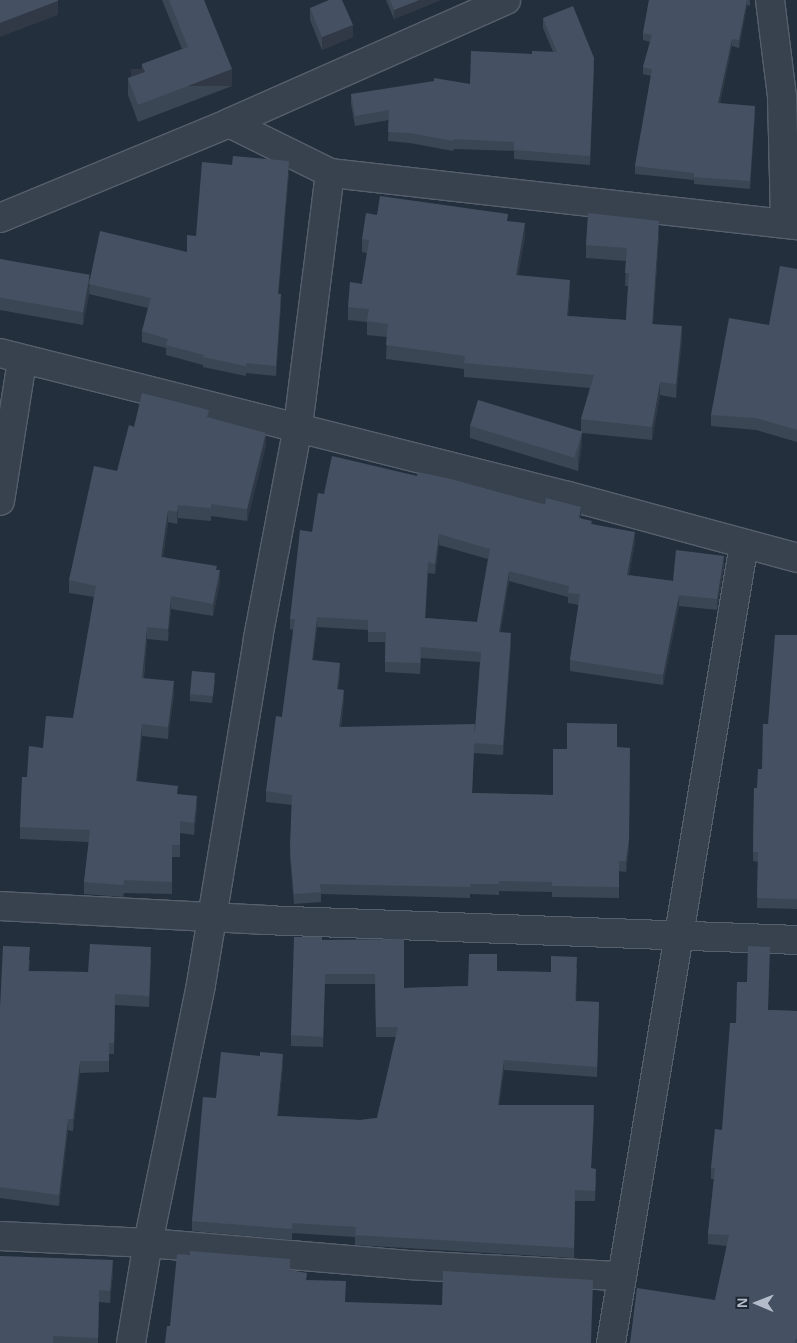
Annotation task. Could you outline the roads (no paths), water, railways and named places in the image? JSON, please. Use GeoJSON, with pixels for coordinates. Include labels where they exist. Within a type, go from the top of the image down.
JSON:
{"type":"FeatureCollection","features":[{"type":"Feature","properties":{"kind":"street"},"geometry":{"type":"LineString","coordinates":[[0,218],[229,123],[506,0]]}},
{"type":"Feature","properties":{"kind":"street"},"geometry":{"type":"LineString","coordinates":[[229,123],[330,173],[791,225],[782,97],[770,0]]}},
{"type":"Feature","properties":{"kind":"street"},"geometry":{"type":"LineString","coordinates":[[131,1343],[148,1243],[202,984],[211,917],[258,638],[298,426],[330,173]]}},
{"type":"Feature","properties":{"kind":"street"},"geometry":{"type":"LineString","coordinates":[[0,501],[11,356],[298,426],[797,558]]}},
{"type":"Feature","properties":{"kind":"street"},"geometry":{"type":"LineString","coordinates":[[610,1343],[680,937],[693,840],[744,544]]}},
{"type":"Feature","properties":{"kind":"street"},"geometry":{"type":"LineString","coordinates":[[0,906],[211,917],[680,937],[797,940]]}},
{"type":"Feature","properties":{"kind":"street"},"geometry":{"type":"LineString","coordinates":[[0,1236],[148,1243],[408,1265],[621,1276]]}}]}
